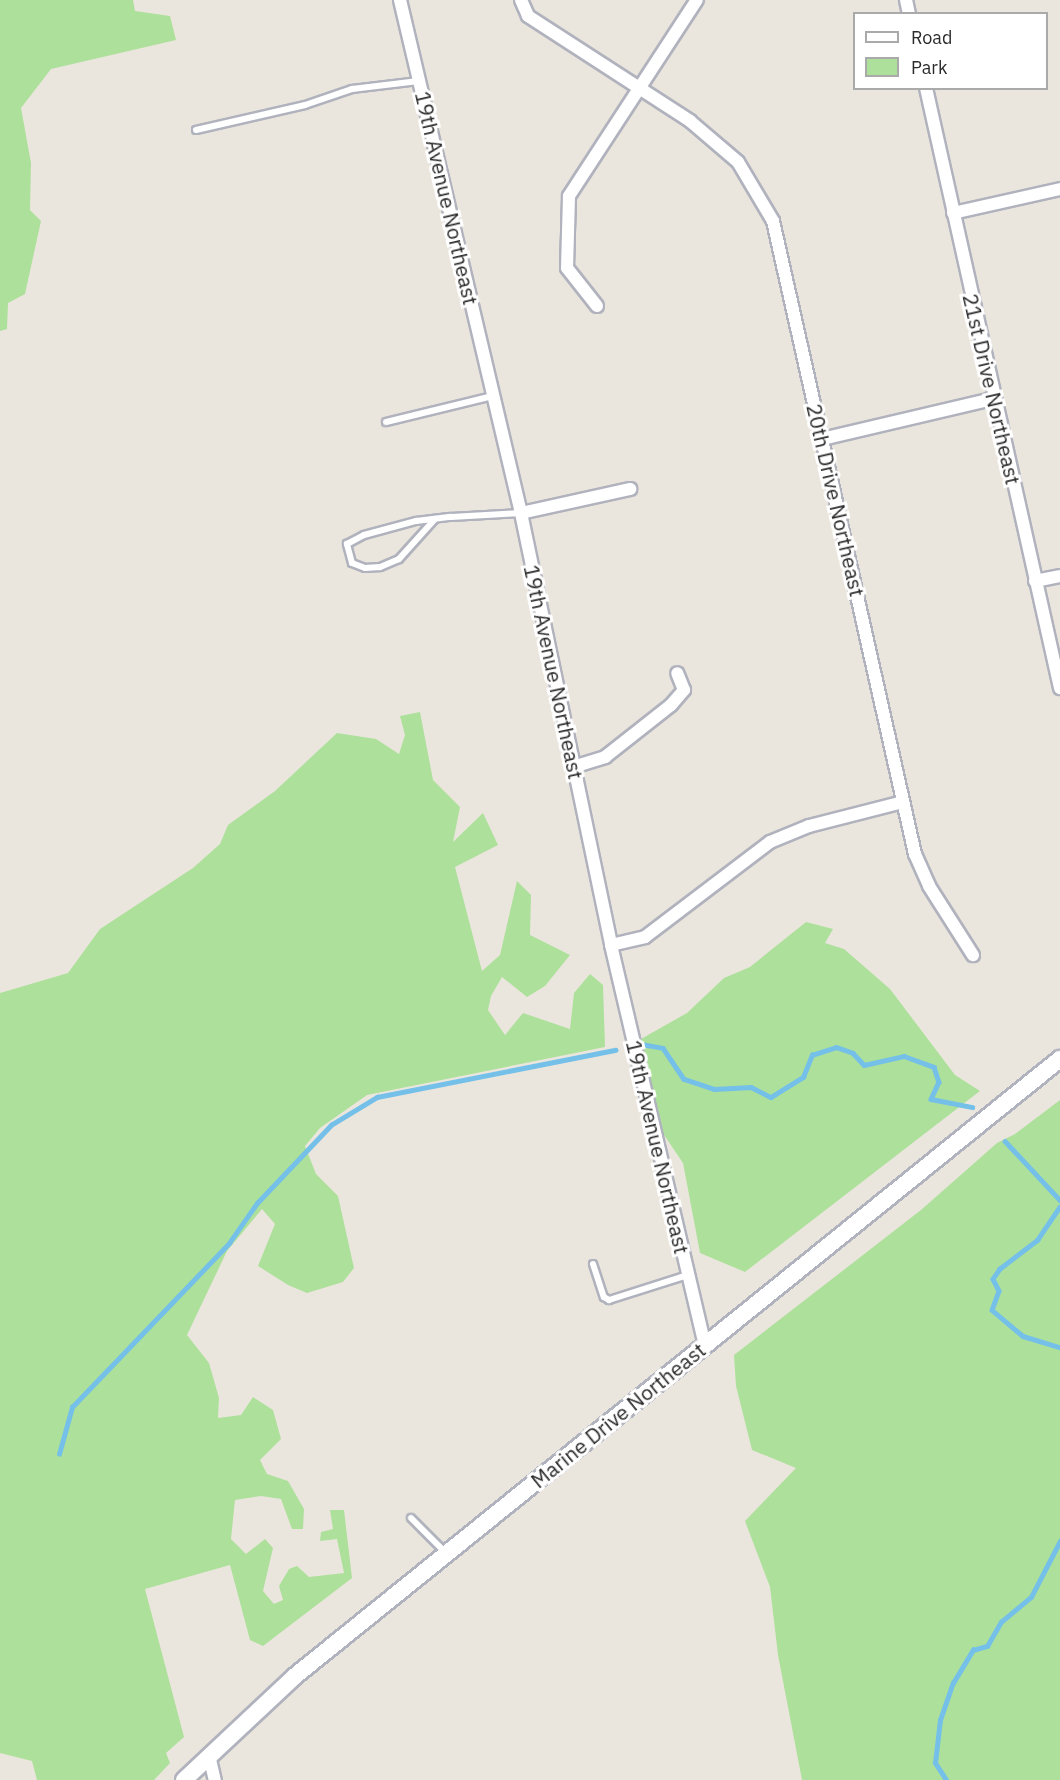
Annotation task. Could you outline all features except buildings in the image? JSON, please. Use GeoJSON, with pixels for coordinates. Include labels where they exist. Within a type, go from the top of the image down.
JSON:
{"type":"FeatureCollection","features":[{"type":"Feature","properties":{"kind":"main road","name":"Marine Drive Northeast"},"geometry":{"type":"LineString","coordinates":[[184,1780],[295,1676],[1060,1059]]}},
{"type":"Feature","properties":{"kind":"street","name":"19th Avenue Northeast"},"geometry":{"type":"LineString","coordinates":[[400,0],[521,513],[611,945],[705,1345]]}},
{"type":"Feature","properties":{"kind":"street","name":"20th Drive Northeast"},"geometry":{"type":"LineString","coordinates":[[521,0],[528,16],[690,121],[738,162],[773,221],[915,854],[929,886],[973,955]]}},
{"type":"Feature","properties":{"kind":"street"},"geometry":{"type":"LineString","coordinates":[[597,306],[567,268],[569,196],[697,0]]}},
{"type":"Feature","properties":{"kind":"street","name":"21st Drive Northeast"},"geometry":{"type":"LineString","coordinates":[[926,90],[993,399],[1060,688]]}},
{"type":"Feature","properties":{"kind":"street"},"geometry":{"type":"LineString","coordinates":[[953,213],[1060,189]]}},
{"type":"Feature","properties":{"kind":"street"},"geometry":{"type":"LineString","coordinates":[[822,439],[993,399]]}},
{"type":"Feature","properties":{"kind":"street"},"geometry":{"type":"LineString","coordinates":[[521,513],[630,489]]}},
{"type":"Feature","properties":{"kind":"street"},"geometry":{"type":"LineString","coordinates":[[1035,581],[1060,576]]}},
{"type":"Feature","properties":{"kind":"street"},"geometry":{"type":"LineString","coordinates":[[573,767],[605,757],[671,705],[684,690],[677,673]]}},
{"type":"Feature","properties":{"kind":"street"},"geometry":{"type":"LineString","coordinates":[[611,945],[654,932],[770,842],[809,826],[903,802]]}},
{"type":"Feature","properties":{"kind":"street"},"geometry":{"type":"LineString","coordinates":[[209,1755],[215,1780]]}},
{"type":"Feature","properties":{"kind":"lane"},"geometry":{"type":"LineString","coordinates":[[196,130],[305,105],[352,89],[420,81]]}},
{"type":"Feature","properties":{"kind":"lane"},"geometry":{"type":"LineString","coordinates":[[386,422],[493,396]]}},
{"type":"Feature","properties":{"kind":"lane"},"geometry":{"type":"LineString","coordinates":[[435,519],[399,559],[380,567],[365,568],[352,563],[347,544],[364,535],[435,519],[521,513]]}},
{"type":"Feature","properties":{"kind":"lane"},"geometry":{"type":"LineString","coordinates":[[593,1264],[603,1298],[609,1300],[689,1275]]}},
{"type":"Feature","properties":{"kind":"lane"},"geometry":{"type":"LineString","coordinates":[[411,1518],[446,1554]]}},
{"type":"Feature","properties":{"kind":"green space"},"geometry":{"type":"Polygon","coordinates":[[[0,0],[133,0],[135,11],[170,16],[176,40],[51,69],[21,108],[31,163],[30,210],[41,221],[25,294],[8,303],[7,329],[0,331],[0,0]]]}},
{"type":"Feature","properties":{"kind":"green space"},"geometry":{"type":"Polygon","coordinates":[[[420,712],[433,780],[460,807],[453,842],[483,813],[498,845],[455,867],[482,971],[500,955],[517,881],[531,895],[530,935],[570,955],[545,986],[527,997],[502,977],[491,996],[488,1010],[505,1035],[523,1013],[570,1029],[574,993],[590,974],[603,985],[605,1047],[367,1095],[320,1128],[305,1146],[316,1174],[338,1196],[354,1268],[343,1282],[307,1293],[288,1285],[258,1266],[275,1224],[262,1209],[227,1251],[187,1335],[209,1363],[219,1398],[218,1418],[241,1415],[253,1397],[273,1410],[281,1439],[260,1460],[267,1474],[288,1481],[304,1509],[303,1529],[292,1529],[281,1499],[261,1496],[235,1500],[231,1539],[246,1554],[265,1539],[273,1548],[263,1591],[274,1604],[283,1600],[279,1586],[289,1569],[297,1566],[309,1577],[344,1573],[337,1539],[320,1541],[321,1532],[333,1529],[330,1510],[344,1510],[352,1578],[263,1646],[250,1640],[230,1565],[145,1589],[184,1737],[166,1753],[170,1763],[154,1780],[37,1780],[32,1761],[0,1753],[0,993],[68,973],[100,929],[193,868],[220,844],[228,825],[275,791],[337,733],[376,739],[399,754],[405,735],[400,716],[420,712]]]}},
{"type":"Feature","properties":{"kind":"green space"},"geometry":{"type":"Polygon","coordinates":[[[806,922],[833,929],[825,943],[844,949],[890,989],[955,1075],[980,1091],[745,1272],[700,1253],[683,1163],[658,1126],[641,1039],[687,1013],[724,978],[750,967],[806,922]]]}},
{"type":"Feature","properties":{"kind":"green space"},"geometry":{"type":"Polygon","coordinates":[[[1060,1100],[1060,1780],[802,1780],[778,1655],[770,1587],[745,1521],[796,1468],[752,1450],[736,1386],[734,1355],[921,1210],[997,1143],[1015,1134],[1060,1100]]]}},
{"type":"Feature","properties":{"kind":"waterway"},"geometry":{"type":"LineString","coordinates":[[641,1044],[663,1048],[684,1079],[714,1089],[751,1087],[771,1097],[803,1077],[812,1055],[836,1047],[853,1053],[864,1065],[904,1056],[934,1067],[939,1082],[931,1099],[972,1107]]}},
{"type":"Feature","properties":{"kind":"waterway"},"geometry":{"type":"LineString","coordinates":[[59,1454],[72,1407],[229,1243],[257,1203],[331,1125],[377,1097],[615,1050]]}},
{"type":"Feature","properties":{"kind":"waterway"},"geometry":{"type":"LineString","coordinates":[[1005,1141],[1060,1200]]}},
{"type":"Feature","properties":{"kind":"waterway"},"geometry":{"type":"LineString","coordinates":[[1060,1207],[1038,1240],[1000,1269],[993,1279],[999,1291],[992,1310],[1023,1336],[1060,1347]]}},
{"type":"Feature","properties":{"kind":"waterway"},"geometry":{"type":"LineString","coordinates":[[946,1780],[935,1763],[940,1720],[953,1683],[973,1650],[987,1646],[1001,1622],[1031,1597],[1060,1541]]}}]}
